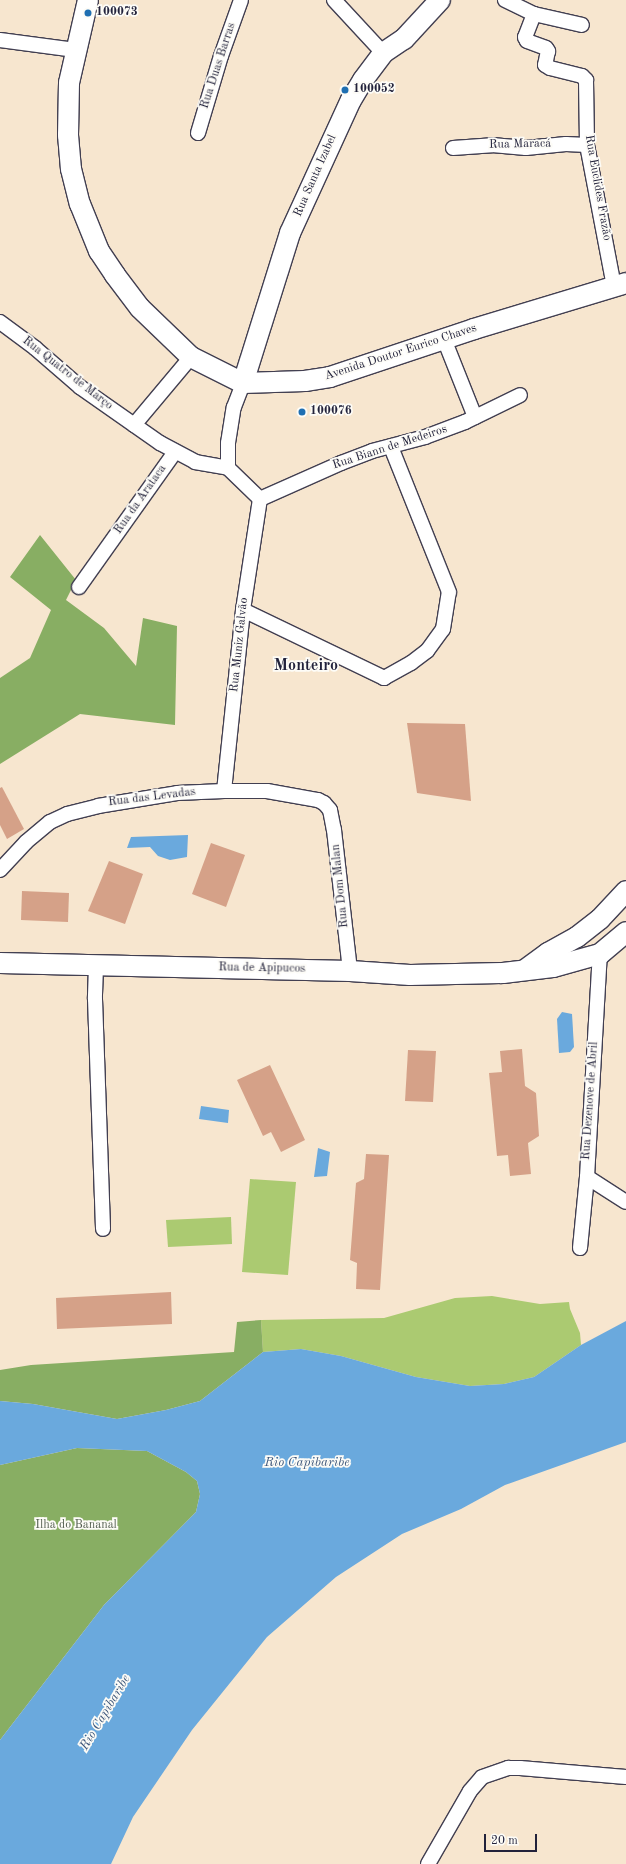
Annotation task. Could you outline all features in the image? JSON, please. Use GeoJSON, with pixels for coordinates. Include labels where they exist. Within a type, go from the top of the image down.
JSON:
{"type":"FeatureCollection","features":[{"type":"Feature","properties":{"kind":"street","name":"Avenida Doutor Eurico Chaves"},"geometry":{"type":"LineString","coordinates":[[88,0],[75,50],[69,83],[68,135],[71,169],[80,204],[99,251],[115,275],[140,308],[191,357],[242,383],[305,381],[330,377],[444,339],[620,285]]}},
{"type":"Feature","properties":{"kind":"street","name":"Rua Duas Barras"},"geometry":{"type":"LineString","coordinates":[[198,133],[221,56],[241,0]]}},
{"type":"Feature","properties":{"kind":"street"},"geometry":{"type":"LineString","coordinates":[[334,0],[383,53]]}},
{"type":"Feature","properties":{"kind":"street","name":"Rua Santa Izabel"},"geometry":{"type":"LineString","coordinates":[[242,383],[290,233],[351,100],[363,80],[383,53],[404,39],[440,0]]}},
{"type":"Feature","properties":{"kind":"street"},"geometry":{"type":"LineString","coordinates":[[505,0],[534,14],[582,25]]}},
{"type":"Feature","properties":{"kind":"street","name":"Rua Euclides Frazão"},"geometry":{"type":"LineString","coordinates":[[534,14],[525,37],[527,41],[546,48],[548,51],[545,65],[582,76],[586,80],[587,145],[620,285]]}},
{"type":"Feature","properties":{"kind":"street"},"geometry":{"type":"LineString","coordinates":[[0,40],[75,50]]}},
{"type":"Feature","properties":{"kind":"street","name":"Rua Maracá"},"geometry":{"type":"LineString","coordinates":[[453,148],[492,146],[526,148],[566,144],[587,145]]}},
{"type":"Feature","properties":{"kind":"street","name":"Rua Quatro de Março"},"geometry":{"type":"LineString","coordinates":[[0,322],[35,348],[80,387],[134,425]]}},
{"type":"Feature","properties":{"kind":"street"},"geometry":{"type":"LineString","coordinates":[[444,339],[474,418]]}},
{"type":"Feature","properties":{"kind":"street"},"geometry":{"type":"LineString","coordinates":[[134,425],[191,357]]}},
{"type":"Feature","properties":{"kind":"street"},"geometry":{"type":"LineString","coordinates":[[228,468],[228,443],[230,429],[234,407],[242,383]]}},
{"type":"Feature","properties":{"kind":"street","name":"Rua Biann de Medeiros"},"geometry":{"type":"LineString","coordinates":[[260,499],[372,451],[425,437],[474,418],[520,395]]}},
{"type":"Feature","properties":{"kind":"street","name":"Rua da Arataca"},"geometry":{"type":"LineString","coordinates":[[79,587],[102,553],[132,515],[175,452],[134,425]]}},
{"type":"Feature","properties":{"kind":"street"},"geometry":{"type":"LineString","coordinates":[[243,610],[384,678],[404,668],[427,651],[443,629],[449,592],[391,447]]}},
{"type":"Feature","properties":{"kind":"street"},"geometry":{"type":"LineString","coordinates":[[175,452],[195,462],[228,468],[260,499]]}},
{"type":"Feature","properties":{"kind":"street","name":"Rua Muniz Galvão"},"geometry":{"type":"LineString","coordinates":[[224,791],[243,610],[260,499]]}},
{"type":"Feature","properties":{"kind":"street","name":"Rua das Levadas"},"geometry":{"type":"LineString","coordinates":[[0,870],[26,842],[50,822],[67,814],[98,806],[138,798],[178,793],[224,791],[267,791],[308,797],[324,803]]}},
{"type":"Feature","properties":{"kind":"street","name":"Rua Dom Malan"},"geometry":{"type":"LineString","coordinates":[[324,803],[330,810],[334,830],[350,971]]}},
{"type":"Feature","properties":{"kind":"street"},"geometry":{"type":"LineString","coordinates":[[523,971],[548,953],[578,937],[606,913],[626,891]]}},
{"type":"Feature","properties":{"kind":"street"},"geometry":{"type":"LineString","coordinates":[[600,954],[626,932]]}},
{"type":"Feature","properties":{"kind":"street","name":"Rua de Apipucos"},"geometry":{"type":"LineString","coordinates":[[0,963],[350,971],[410,975],[523,971],[553,967],[600,954]]}},
{"type":"Feature","properties":{"kind":"street","name":"Rua Dezenove de Abril"},"geometry":{"type":"LineString","coordinates":[[580,1248],[587,1177],[600,954]]}},
{"type":"Feature","properties":{"kind":"street"},"geometry":{"type":"LineString","coordinates":[[96,966],[95,999],[103,1229]]}},
{"type":"Feature","properties":{"kind":"street"},"geometry":{"type":"LineString","coordinates":[[587,1177],[626,1202]]}},
{"type":"Feature","properties":{"kind":"street"},"geometry":{"type":"LineString","coordinates":[[428,1864],[470,1791],[482,1777],[508,1768],[520,1768],[626,1777]]}},
{"type":"Feature","properties":{"kind":"green space"},"geometry":{"type":"Polygon","coordinates":[[[40,535],[76,580],[66,600],[104,628],[136,666],[143,618],[177,626],[175,725],[80,714],[0,764],[0,678],[30,658],[51,610],[10,577],[40,535]]]}},
{"type":"Feature","properties":{"kind":"green space"},"geometry":{"type":"Polygon","coordinates":[[[250,1179],[296,1182],[288,1275],[242,1272],[250,1179]]]}},
{"type":"Feature","properties":{"kind":"green space"},"geometry":{"type":"Polygon","coordinates":[[[231,1217],[232,1244],[168,1247],[166,1220],[231,1217]]]}},
{"type":"Feature","properties":{"kind":"green space"},"geometry":{"type":"Polygon","coordinates":[[[492,1296],[540,1304],[569,1302],[570,1309],[580,1333],[581,1345],[534,1377],[504,1384],[470,1386],[416,1377],[341,1356],[301,1349],[263,1352],[261,1320],[384,1318],[455,1298],[492,1296]]]}},
{"type":"Feature","properties":{"kind":"green space"},"geometry":{"type":"Polygon","coordinates":[[[261,1320],[263,1352],[200,1401],[166,1410],[117,1419],[33,1404],[0,1401],[0,1370],[31,1365],[234,1352],[237,1322],[261,1320]]]}},
{"type":"Feature","properties":{"kind":"green space","name":"Ilha do Bananal"},"geometry":{"type":"Polygon","coordinates":[[[77,1448],[147,1451],[186,1472],[197,1481],[200,1494],[196,1512],[104,1605],[0,1740],[0,1465],[77,1448]]]}},
{"type":"Feature","properties":{"kind":"water"},"geometry":{"type":"Polygon","coordinates":[[[188,835],[187,857],[170,860],[158,856],[150,847],[127,848],[131,837],[188,835]]]}},
{"type":"Feature","properties":{"kind":"water"},"geometry":{"type":"Polygon","coordinates":[[[562,1012],[572,1014],[574,1047],[570,1052],[559,1053],[557,1019],[562,1012]]]}},
{"type":"Feature","properties":{"kind":"water"},"geometry":{"type":"Polygon","coordinates":[[[201,1106],[229,1110],[228,1123],[199,1119],[201,1106]]]}},
{"type":"Feature","properties":{"kind":"water"},"geometry":{"type":"Polygon","coordinates":[[[318,1148],[330,1152],[327,1176],[314,1177],[318,1148]]]}},
{"type":"Feature","properties":{"kind":"water","name":"Rio Capibaribe"},"geometry":{"type":"Polygon","coordinates":[[[626,1321],[626,1442],[505,1485],[461,1509],[402,1534],[336,1577],[267,1637],[192,1730],[133,1817],[111,1864],[0,1864],[0,1740],[104,1605],[196,1512],[200,1494],[197,1481],[186,1472],[147,1451],[77,1448],[0,1465],[0,1401],[33,1404],[117,1419],[166,1410],[200,1401],[263,1352],[301,1349],[341,1356],[416,1377],[470,1386],[504,1384],[534,1377],[581,1345],[626,1321]]]}},
{"type":"Feature","properties":{"kind":"building"},"geometry":{"type":"Polygon","coordinates":[[[407,723],[465,724],[471,801],[417,793],[407,723]]]}},
{"type":"Feature","properties":{"kind":"building"},"geometry":{"type":"Polygon","coordinates":[[[2,787],[24,829],[7,839],[0,825],[0,788],[2,787]]]}},
{"type":"Feature","properties":{"kind":"building"},"geometry":{"type":"Polygon","coordinates":[[[211,843],[245,855],[226,907],[192,894],[211,843]]]}},
{"type":"Feature","properties":{"kind":"building"},"geometry":{"type":"Polygon","coordinates":[[[109,861],[143,874],[125,924],[88,911],[109,861]]]}},
{"type":"Feature","properties":{"kind":"building"},"geometry":{"type":"Polygon","coordinates":[[[22,891],[69,893],[68,922],[21,920],[22,891]]]}},
{"type":"Feature","properties":{"kind":"building"},"geometry":{"type":"Polygon","coordinates":[[[522,1049],[525,1086],[536,1093],[539,1136],[528,1143],[531,1174],[510,1176],[508,1155],[497,1156],[489,1073],[502,1072],[500,1051],[522,1049]]]}},
{"type":"Feature","properties":{"kind":"building"},"geometry":{"type":"Polygon","coordinates":[[[408,1050],[436,1051],[433,1102],[405,1101],[408,1050]]]}},
{"type":"Feature","properties":{"kind":"building"},"geometry":{"type":"Polygon","coordinates":[[[270,1065],[305,1140],[281,1152],[271,1132],[263,1136],[237,1080],[270,1065]]]}},
{"type":"Feature","properties":{"kind":"building"},"geometry":{"type":"Polygon","coordinates":[[[366,1154],[389,1155],[380,1290],[356,1289],[357,1263],[350,1260],[356,1183],[364,1179],[366,1154]]]}},
{"type":"Feature","properties":{"kind":"building"},"geometry":{"type":"Polygon","coordinates":[[[171,1292],[172,1324],[57,1329],[56,1298],[171,1292]]]}},
{"type":"Feature","properties":{"kind":"place","name":"100073"},"geometry":{"type":"Point","coordinates":[88,13]}},
{"type":"Feature","properties":{"kind":"place","name":"100052"},"geometry":{"type":"Point","coordinates":[345,90]}},
{"type":"Feature","properties":{"kind":"place","name":"100076"},"geometry":{"type":"Point","coordinates":[302,412]}},
{"type":"Feature","properties":{"kind":"district","name":"Monteiro"},"geometry":{"type":"Point","coordinates":[306,666]}}]}
